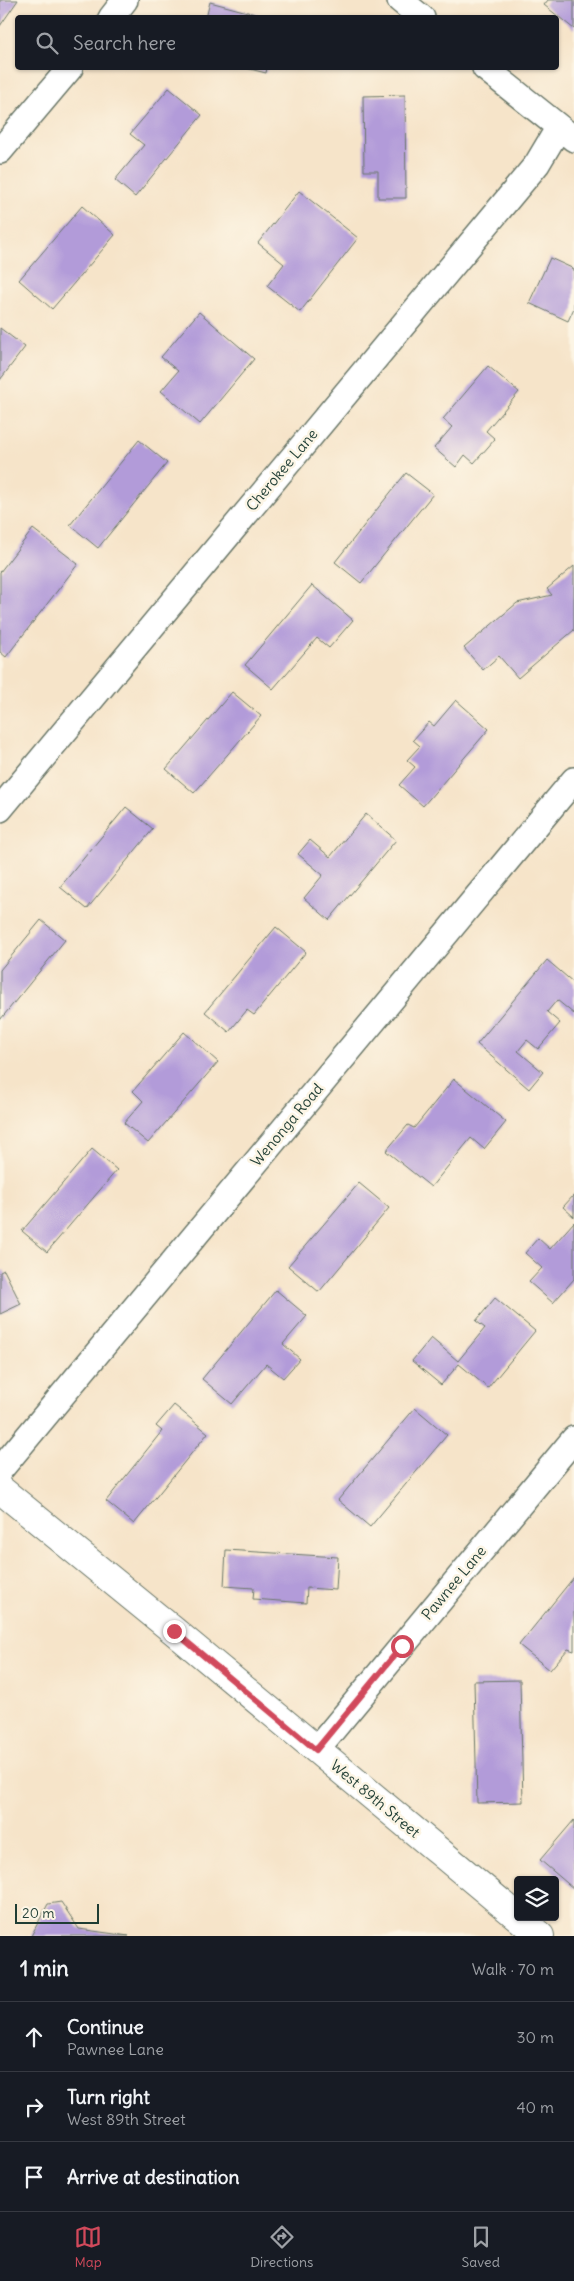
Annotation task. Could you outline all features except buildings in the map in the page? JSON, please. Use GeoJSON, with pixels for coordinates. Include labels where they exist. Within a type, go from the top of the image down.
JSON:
{"type":"FeatureCollection","features":[{"type":"Feature","properties":{"kind":"street"},"geometry":{"type":"LineString","coordinates":[[113,15],[125,0]]}},
{"type":"Feature","properties":{"kind":"street"},"geometry":{"type":"LineString","coordinates":[[400,0],[418,15]]}},
{"type":"Feature","properties":{"kind":"street"},"geometry":{"type":"LineString","coordinates":[[0,151],[68,70]]}},
{"type":"Feature","properties":{"kind":"street"},"geometry":{"type":"LineString","coordinates":[[488,70],[567,133]]}},
{"type":"Feature","properties":{"kind":"street","name":"Cherokee Lane"},"geometry":{"type":"LineString","coordinates":[[0,809],[537,164],[567,133]]}},
{"type":"Feature","properties":{"kind":"street","name":"Wenonga Road"},"geometry":{"type":"LineString","coordinates":[[0,1470],[574,780]]}},
{"type":"Feature","properties":{"kind":"street","name":"Pawnee Lane"},"geometry":{"type":"LineString","coordinates":[[316,1750],[574,1439]]}},
{"type":"Feature","properties":{"kind":"street","name":"West 89th Street"},"geometry":{"type":"LineString","coordinates":[[0,1490],[514,1914]]}},
{"type":"Feature","properties":{"kind":"street","name":"West 89th Street"},"geometry":{"type":"LineString","coordinates":[[523,1921],[540,1936]]}},
{"type":"Feature","properties":{"kind":"route"},"geometry":{"type":"LineString","coordinates":[[174,1631],[316,1750],[402,1646]]}}]}
